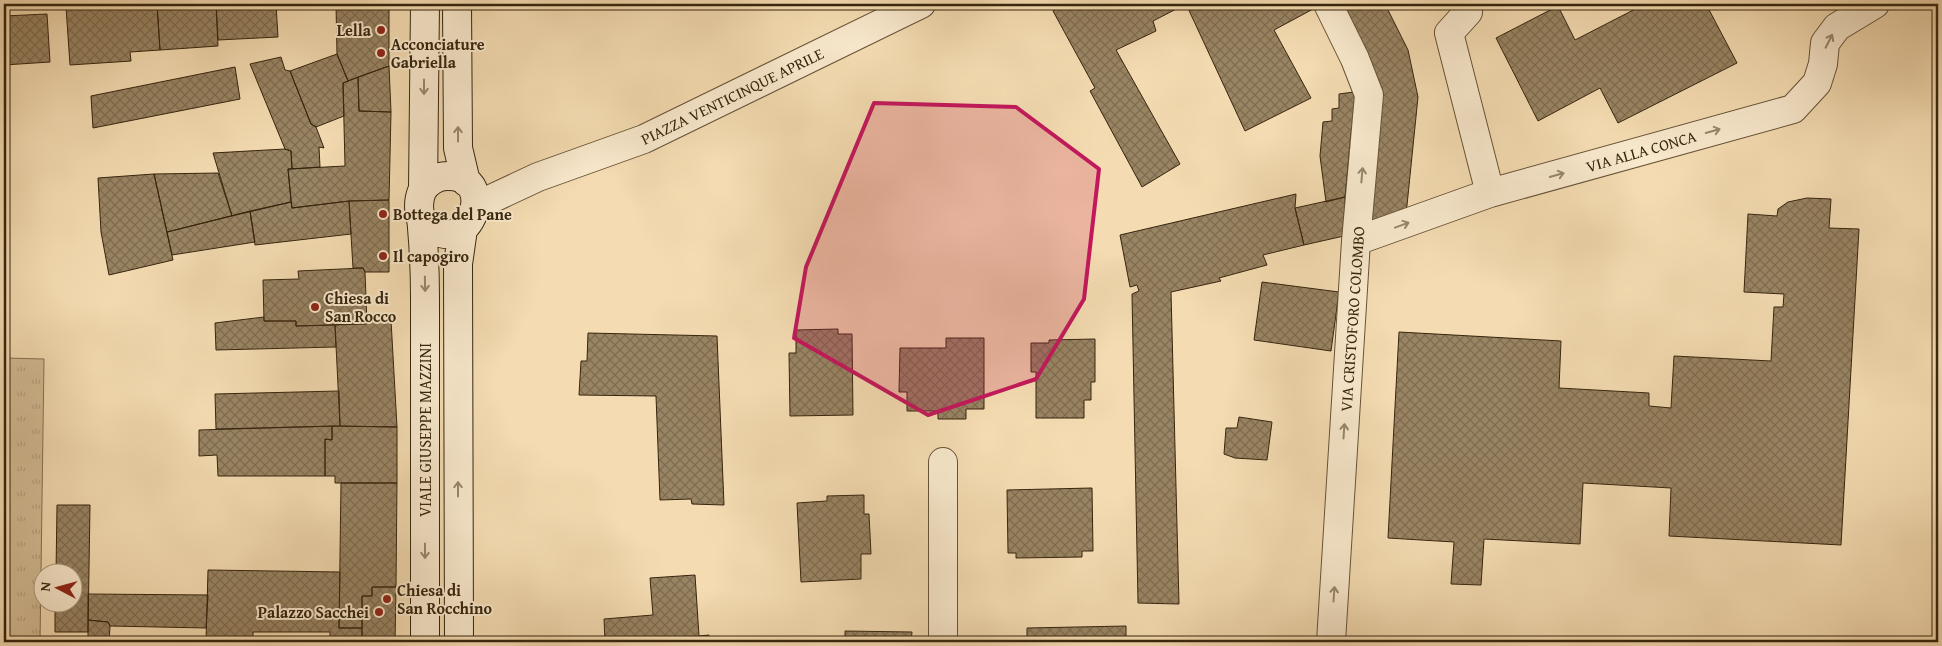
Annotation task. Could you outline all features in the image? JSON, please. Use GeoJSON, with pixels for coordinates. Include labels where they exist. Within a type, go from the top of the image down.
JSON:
{"type":"FeatureCollection","features":[{"type":"Feature","properties":{"kind":"street","name":"VIALE GIUSEPPE MAZZINI"},"geometry":{"type":"LineString","coordinates":[[425,4],[423,189],[419,198],[425,297],[425,642]]}},
{"type":"Feature","properties":{"kind":"street","name":"VIALE GIUSEPPE MAZZINI"},"geometry":{"type":"LineString","coordinates":[[457,4],[458,148],[469,201],[458,272],[459,642]]}},
{"type":"Feature","properties":{"kind":"street","name":"PIAZZA VENTICINQUE APRILE"},"geometry":{"type":"LineString","coordinates":[[469,201],[644,139],[920,4]]}},
{"type":"Feature","properties":{"kind":"street","name":"VIA CRISTOFORO COLOMBO"},"geometry":{"type":"LineString","coordinates":[[1328,4],[1355,59],[1369,95],[1356,241],[1331,642]]}},
{"type":"Feature","properties":{"kind":"street","name":"VIA ALLA CONCA"},"geometry":{"type":"LineString","coordinates":[[1356,241],[1490,193],[1793,109],[1817,83],[1823,64],[1825,43],[1838,27],[1875,4]]}},
{"type":"Feature","properties":{"kind":"street"},"geometry":{"type":"LineString","coordinates":[[1468,12],[1449,33],[1490,193]]}},
{"type":"Feature","properties":{"kind":"street"},"geometry":{"type":"LineString","coordinates":[[421,218],[436,231],[446,233],[469,201],[448,175],[438,177],[423,189]]}},
{"type":"Feature","properties":{"kind":"street"},"geometry":{"type":"LineString","coordinates":[[943,462],[944,642]]}},
{"type":"Feature","properties":{"kind":"highlighted area"},"geometry":{"type":"Polygon","coordinates":[[[874,103],[1016,107],[1099,169],[1084,299],[1036,379],[928,415],[794,338],[806,267],[874,103]]]}},
{"type":"Feature","properties":{"kind":"green space"},"geometry":{"type":"Polygon","coordinates":[[[4,358],[44,359],[41,564],[32,564],[32,614],[40,614],[40,642],[4,642],[4,358]]]}},
{"type":"Feature","properties":{"kind":"building"},"geometry":{"type":"Polygon","coordinates":[[[157,4],[160,50],[130,52],[131,61],[70,65],[66,7],[157,4]]]}},
{"type":"Feature","properties":{"kind":"building"},"geometry":{"type":"Polygon","coordinates":[[[157,4],[216,4],[218,46],[160,50],[157,4]]]}},
{"type":"Feature","properties":{"kind":"building"},"geometry":{"type":"Polygon","coordinates":[[[216,4],[276,4],[278,37],[218,40],[216,4]]]}},
{"type":"Feature","properties":{"kind":"building"},"geometry":{"type":"Polygon","coordinates":[[[336,4],[389,4],[389,66],[348,81],[337,54],[336,4]]]}},
{"type":"Feature","properties":{"kind":"building"},"geometry":{"type":"Polygon","coordinates":[[[1065,4],[1186,4],[1153,21],[1156,31],[1116,50],[1180,164],[1142,187],[1090,91],[1095,88],[1053,11],[1065,4]]]}},
{"type":"Feature","properties":{"kind":"building"},"geometry":{"type":"Polygon","coordinates":[[[1186,4],[1312,4],[1315,8],[1274,30],[1311,98],[1245,131],[1186,4]]]}},
{"type":"Feature","properties":{"kind":"building"},"geometry":{"type":"Polygon","coordinates":[[[1341,4],[1385,4],[1408,50],[1418,97],[1406,215],[1367,229],[1382,99],[1341,4]]]}},
{"type":"Feature","properties":{"kind":"building"},"geometry":{"type":"Polygon","coordinates":[[[1645,4],[1706,4],[1737,63],[1618,123],[1600,88],[1538,121],[1496,38],[1558,6],[1575,40],[1645,4]]]}},
{"type":"Feature","properties":{"kind":"building"},"geometry":{"type":"Polygon","coordinates":[[[47,14],[50,62],[4,65],[4,16],[47,14]]]}},
{"type":"Feature","properties":{"kind":"building"},"geometry":{"type":"Polygon","coordinates":[[[337,54],[348,81],[343,83],[344,116],[316,127],[311,124],[290,71],[337,54]]]}},
{"type":"Feature","properties":{"kind":"building"},"geometry":{"type":"Polygon","coordinates":[[[281,57],[285,70],[290,71],[311,124],[316,127],[324,148],[319,147],[320,167],[292,169],[291,151],[285,149],[250,64],[281,57]]]}},
{"type":"Feature","properties":{"kind":"building"},"geometry":{"type":"Polygon","coordinates":[[[389,66],[391,112],[359,111],[358,77],[389,66]]]}},
{"type":"Feature","properties":{"kind":"building"},"geometry":{"type":"Polygon","coordinates":[[[235,67],[240,99],[93,128],[91,96],[235,67]]]}},
{"type":"Feature","properties":{"kind":"building"},"geometry":{"type":"Polygon","coordinates":[[[358,77],[359,111],[391,112],[389,200],[349,201],[292,208],[288,169],[345,166],[343,83],[358,77]]]}},
{"type":"Feature","properties":{"kind":"building"},"geometry":{"type":"Polygon","coordinates":[[[1354,92],[1357,101],[1351,134],[1345,197],[1326,202],[1320,156],[1323,122],[1332,121],[1332,109],[1339,108],[1339,94],[1354,92]]]}},
{"type":"Feature","properties":{"kind":"building"},"geometry":{"type":"Polygon","coordinates":[[[285,149],[291,151],[292,169],[288,169],[291,202],[232,216],[213,153],[285,149]]]}},
{"type":"Feature","properties":{"kind":"building"},"geometry":{"type":"Polygon","coordinates":[[[218,173],[232,216],[167,232],[154,174],[218,173]]]}},
{"type":"Feature","properties":{"kind":"building"},"geometry":{"type":"Polygon","coordinates":[[[154,174],[173,260],[109,275],[101,232],[98,178],[154,174]]]}},
{"type":"Feature","properties":{"kind":"building"},"geometry":{"type":"Polygon","coordinates":[[[1296,194],[1295,208],[1304,245],[1263,255],[1267,265],[1219,278],[1221,281],[1171,292],[1179,604],[1138,603],[1132,294],[1139,291],[1137,285],[1130,287],[1120,235],[1296,194]]]}},
{"type":"Feature","properties":{"kind":"building"},"geometry":{"type":"Polygon","coordinates":[[[1345,197],[1344,236],[1304,245],[1295,208],[1345,197]]]}},
{"type":"Feature","properties":{"kind":"building"},"geometry":{"type":"Polygon","coordinates":[[[1807,198],[1831,199],[1829,228],[1859,229],[1841,545],[1669,536],[1671,488],[1583,483],[1580,544],[1484,539],[1481,585],[1451,584],[1454,542],[1388,538],[1399,332],[1561,341],[1559,388],[1649,393],[1649,406],[1671,408],[1674,356],[1771,361],[1774,307],[1783,307],[1784,294],[1744,292],[1748,214],[1777,216],[1778,209],[1788,202],[1807,198]]]}},
{"type":"Feature","properties":{"kind":"building"},"geometry":{"type":"Polygon","coordinates":[[[389,200],[389,272],[365,272],[363,268],[353,268],[349,201],[389,200]]]}},
{"type":"Feature","properties":{"kind":"building"},"geometry":{"type":"Polygon","coordinates":[[[349,201],[351,234],[255,245],[250,211],[291,202],[292,208],[349,201]]]}},
{"type":"Feature","properties":{"kind":"building"},"geometry":{"type":"Polygon","coordinates":[[[250,211],[255,242],[172,255],[167,232],[250,211]]]}},
{"type":"Feature","properties":{"kind":"building","name":"Chiesa di San Rocco"},"geometry":{"type":"Polygon","coordinates":[[[363,268],[365,272],[367,324],[296,326],[296,321],[264,321],[263,280],[299,279],[298,271],[363,268]]]}},
{"type":"Feature","properties":{"kind":"building"},"geometry":{"type":"Polygon","coordinates":[[[1262,282],[1339,292],[1331,351],[1254,340],[1262,282]]]}},
{"type":"Feature","properties":{"kind":"building"},"geometry":{"type":"Polygon","coordinates":[[[264,317],[264,321],[296,321],[296,326],[335,325],[336,347],[216,350],[215,323],[264,317]]]}},
{"type":"Feature","properties":{"kind":"building"},"geometry":{"type":"Polygon","coordinates":[[[391,320],[397,427],[340,426],[335,325],[391,320]]]}},
{"type":"Feature","properties":{"kind":"building"},"geometry":{"type":"Polygon","coordinates":[[[838,329],[838,334],[852,334],[853,415],[790,416],[789,353],[796,353],[796,330],[838,329]]]}},
{"type":"Feature","properties":{"kind":"building"},"geometry":{"type":"Polygon","coordinates":[[[588,333],[717,336],[724,505],[692,504],[691,499],[660,500],[656,396],[579,395],[581,361],[587,361],[588,333]]]}},
{"type":"Feature","properties":{"kind":"building"},"geometry":{"type":"Polygon","coordinates":[[[946,338],[984,338],[984,409],[966,409],[966,419],[938,419],[938,411],[907,411],[907,392],[899,392],[900,348],[946,348],[946,338]]]}},
{"type":"Feature","properties":{"kind":"building"},"geometry":{"type":"Polygon","coordinates":[[[1095,339],[1095,382],[1091,382],[1091,400],[1084,400],[1084,418],[1036,418],[1036,372],[1031,372],[1031,343],[1049,343],[1049,340],[1095,339]]]}},
{"type":"Feature","properties":{"kind":"building"},"geometry":{"type":"Polygon","coordinates":[[[339,391],[340,426],[216,429],[215,394],[339,391]]]}},
{"type":"Feature","properties":{"kind":"building"},"geometry":{"type":"Polygon","coordinates":[[[1239,417],[1272,422],[1267,460],[1235,458],[1224,454],[1226,428],[1237,428],[1239,417]]]}},
{"type":"Feature","properties":{"kind":"building"},"geometry":{"type":"Polygon","coordinates":[[[332,426],[397,427],[397,483],[335,483],[335,476],[325,476],[325,439],[332,440],[332,426]]]}},
{"type":"Feature","properties":{"kind":"building"},"geometry":{"type":"Polygon","coordinates":[[[332,426],[332,440],[325,439],[325,476],[218,476],[217,455],[199,456],[199,430],[332,426]]]}},
{"type":"Feature","properties":{"kind":"building"},"geometry":{"type":"Polygon","coordinates":[[[341,483],[397,483],[396,587],[372,587],[372,596],[362,596],[362,628],[339,628],[341,483]]]}},
{"type":"Feature","properties":{"kind":"building"},"geometry":{"type":"Polygon","coordinates":[[[1092,488],[1093,551],[1082,551],[1082,557],[1016,558],[1016,553],[1008,553],[1007,490],[1092,488]]]}},
{"type":"Feature","properties":{"kind":"building"},"geometry":{"type":"Polygon","coordinates":[[[864,495],[864,514],[869,514],[871,554],[861,554],[861,579],[801,582],[797,503],[827,501],[827,496],[864,495]]]}},
{"type":"Feature","properties":{"kind":"building"},"geometry":{"type":"Polygon","coordinates":[[[57,505],[90,505],[88,632],[55,632],[55,614],[82,614],[82,564],[56,564],[57,505]]]}},
{"type":"Feature","properties":{"kind":"building"},"geometry":{"type":"Polygon","coordinates":[[[208,570],[340,572],[339,628],[362,628],[362,642],[330,642],[330,632],[253,632],[253,642],[206,642],[208,570]]]}},
{"type":"Feature","properties":{"kind":"building"},"geometry":{"type":"Polygon","coordinates":[[[695,575],[699,636],[709,635],[710,642],[605,642],[604,619],[653,615],[650,578],[695,575]]]}},
{"type":"Feature","properties":{"kind":"building","name":"Palazzo Sacchei"},"geometry":{"type":"Polygon","coordinates":[[[372,587],[396,587],[395,642],[362,642],[362,596],[372,596],[372,587]]]}},
{"type":"Feature","properties":{"kind":"building"},"geometry":{"type":"Polygon","coordinates":[[[88,594],[208,595],[206,628],[110,626],[108,622],[88,620],[88,594]]]}},
{"type":"Feature","properties":{"kind":"building"},"geometry":{"type":"Polygon","coordinates":[[[88,620],[108,622],[110,626],[109,642],[88,642],[88,620]]]}},
{"type":"Feature","properties":{"kind":"building"},"geometry":{"type":"Polygon","coordinates":[[[1126,626],[1126,642],[1027,642],[1027,628],[1126,626]]]}},
{"type":"Feature","properties":{"kind":"building"},"geometry":{"type":"Polygon","coordinates":[[[845,631],[912,632],[911,642],[845,642],[845,631]]]}},
{"type":"Feature","properties":{"kind":"place","name":"Lella"},"geometry":{"type":"Point","coordinates":[381,30]}},
{"type":"Feature","properties":{"kind":"place","name":"Acconciature Gabriella"},"geometry":{"type":"Point","coordinates":[381,53]}},
{"type":"Feature","properties":{"kind":"place","name":"Bottega del Pane"},"geometry":{"type":"Point","coordinates":[383,214]}},
{"type":"Feature","properties":{"kind":"place","name":"Il capogiro"},"geometry":{"type":"Point","coordinates":[383,256]}},
{"type":"Feature","properties":{"kind":"place","name":"Chiesa di San Rocco"},"geometry":{"type":"Point","coordinates":[315,307]}},
{"type":"Feature","properties":{"kind":"place","name":"Chiesa di San Rocchino"},"geometry":{"type":"Point","coordinates":[387,599]}},
{"type":"Feature","properties":{"kind":"place","name":"Palazzo Sacchei"},"geometry":{"type":"Point","coordinates":[379,612]}}]}
